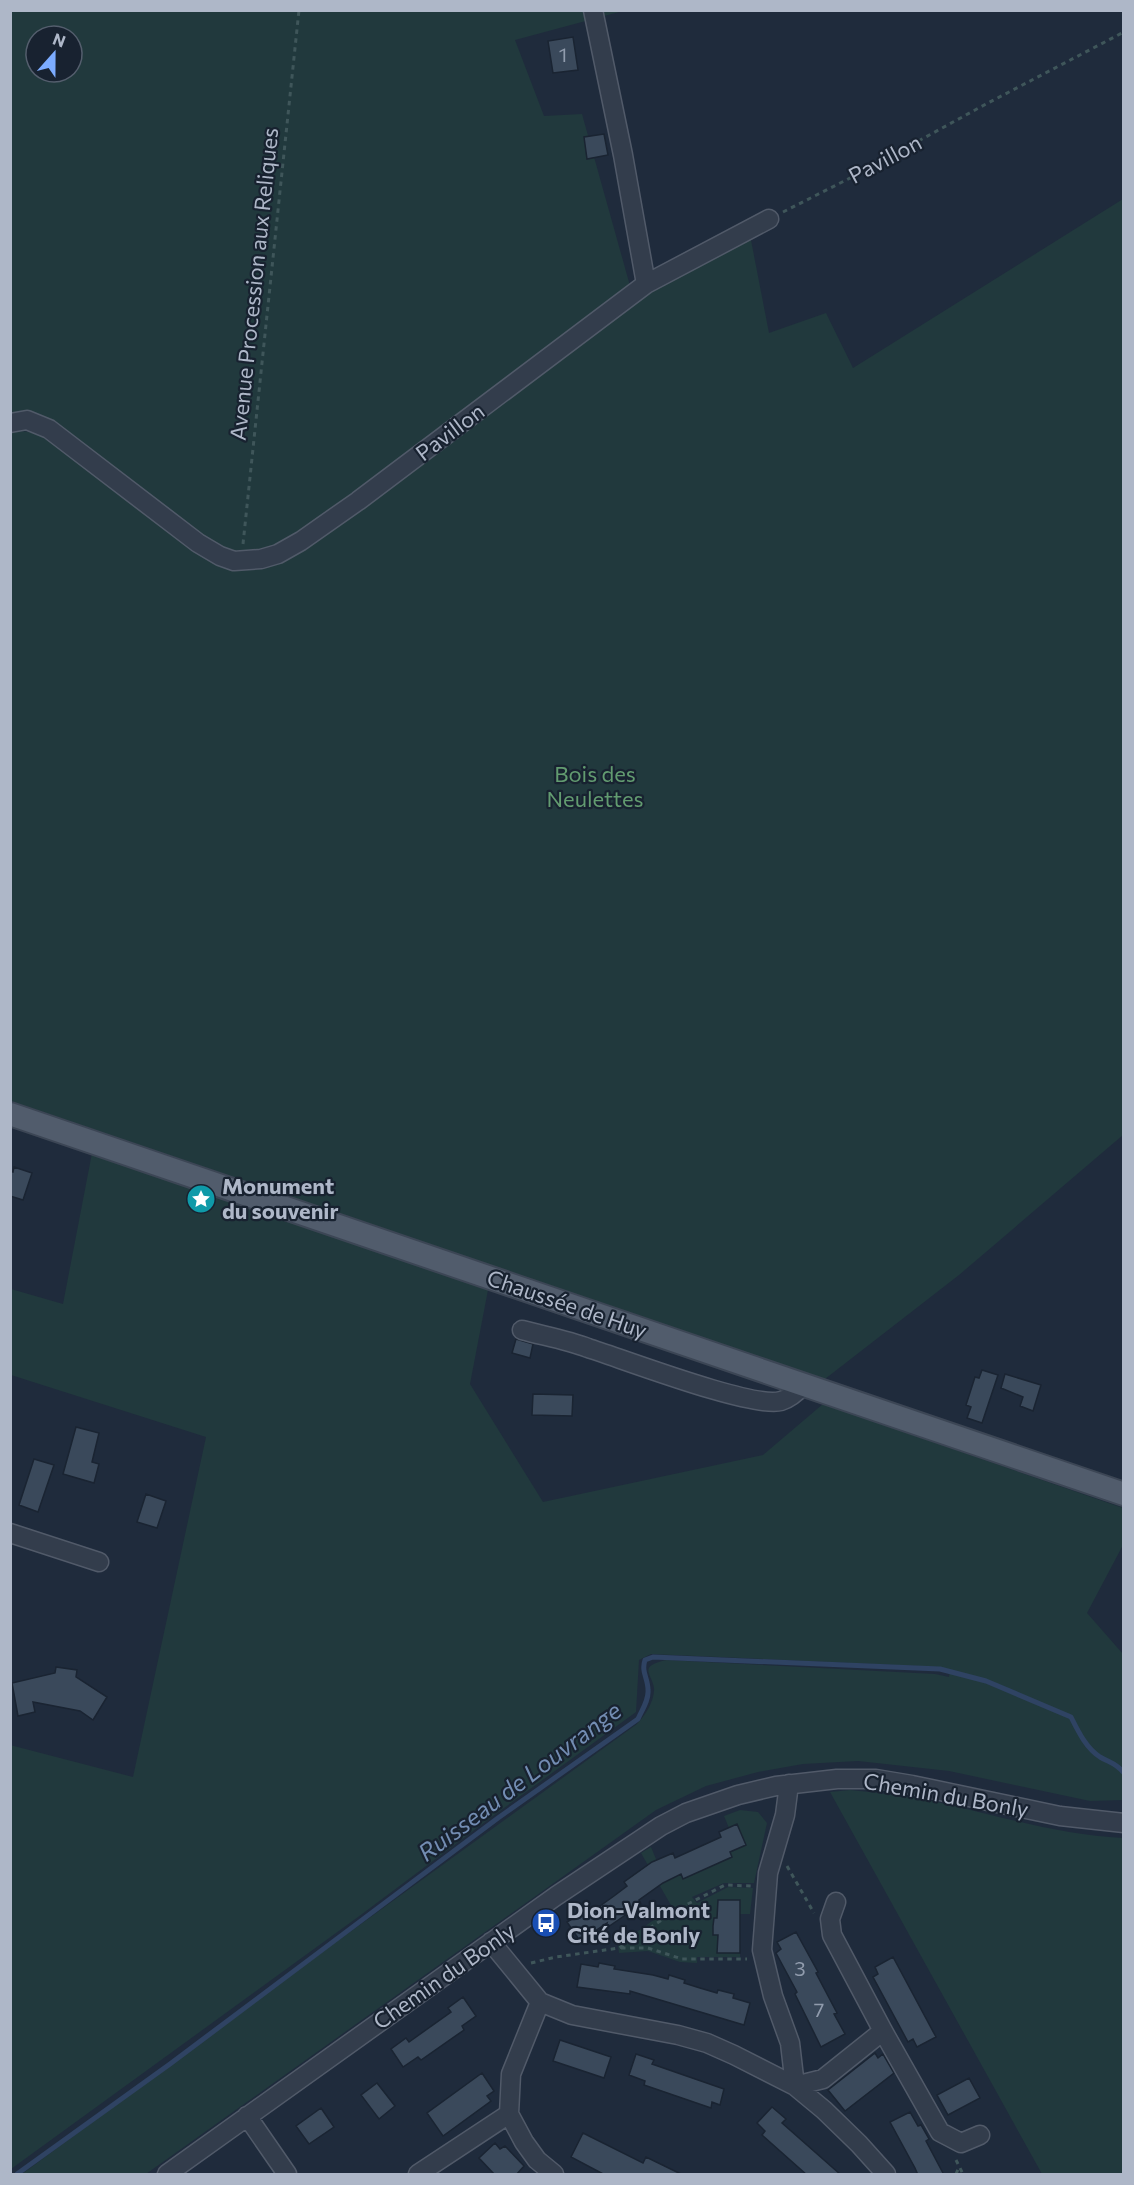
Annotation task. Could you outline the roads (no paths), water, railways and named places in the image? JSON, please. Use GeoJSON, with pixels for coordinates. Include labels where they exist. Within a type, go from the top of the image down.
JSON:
{"type":"FeatureCollection","features":[{"type":"Feature","properties":{"kind":"main road","name":"Chaussée de Huy"},"geometry":{"type":"LineString","coordinates":[[10,1114],[1124,1494]]}},
{"type":"Feature","properties":{"kind":"street"},"geometry":{"type":"LineString","coordinates":[[593,10],[624,155],[646,284]]}},
{"type":"Feature","properties":{"kind":"street","name":"Pavillon"},"geometry":{"type":"LineString","coordinates":[[10,423],[27,420],[49,429],[207,548],[226,559],[245,561],[278,555],[301,542],[367,494],[646,284],[769,219]]}},
{"type":"Feature","properties":{"kind":"street"},"geometry":{"type":"LineString","coordinates":[[522,1330],[585,1346],[728,1393],[766,1402],[781,1401],[795,1394],[803,1385]]}},
{"type":"Feature","properties":{"kind":"street"},"geometry":{"type":"LineString","coordinates":[[10,1533],[99,1562]]}},
{"type":"Feature","properties":{"kind":"street","name":"Chemin du Bonly"},"geometry":{"type":"LineString","coordinates":[[167,2175],[491,1942],[661,1826],[686,1813],[738,1795],[789,1784],[837,1779],[876,1779],[1060,1816],[1124,1823]]}},
{"type":"Feature","properties":{"kind":"street"},"geometry":{"type":"LineString","coordinates":[[789,1784],[785,1815],[768,1873],[762,1950],[772,1996],[789,2043],[795,2086]]}},
{"type":"Feature","properties":{"kind":"street"},"geometry":{"type":"LineString","coordinates":[[837,1902],[830,1919],[832,1935],[882,2031],[940,2132],[961,2142],[980,2135]]}},
{"type":"Feature","properties":{"kind":"street"},"geometry":{"type":"LineString","coordinates":[[491,1942],[540,2002],[572,2015],[707,2043],[795,2086],[825,2110],[886,2175]]}},
{"type":"Feature","properties":{"kind":"street"},"geometry":{"type":"LineString","coordinates":[[540,2002],[511,2074],[509,2115],[537,2160],[554,2175]]}},
{"type":"Feature","properties":{"kind":"street"},"geometry":{"type":"LineString","coordinates":[[795,2086],[823,2079],[882,2031]]}},
{"type":"Feature","properties":{"kind":"street"},"geometry":{"type":"LineString","coordinates":[[418,2175],[509,2115]]}},
{"type":"Feature","properties":{"kind":"street"},"geometry":{"type":"LineString","coordinates":[[247,2116],[286,2175]]}},
{"type":"Feature","properties":{"kind":"waterway","name":"Ruisseau de Louvrange"},"geometry":{"type":"LineString","coordinates":[[17,2174],[170,2064],[498,1818],[638,1719],[648,1694],[645,1660],[653,1657],[940,1669],[986,1681],[1071,1717],[1091,1749],[1124,1773]]}},
{"type":"Feature","properties":{"kind":"place","name":"Monument du souvenir"},"geometry":{"type":"Point","coordinates":[201,1199]}},
{"type":"Feature","properties":{"kind":"place","name":"Dion-Valmont Cité de Bonly"},"geometry":{"type":"Point","coordinates":[546,1923]}},
{"type":"Feature","properties":{"kind":"park label","name":"Bois des Neulettes"},"geometry":{"type":"Point","coordinates":[595,786]}}]}
